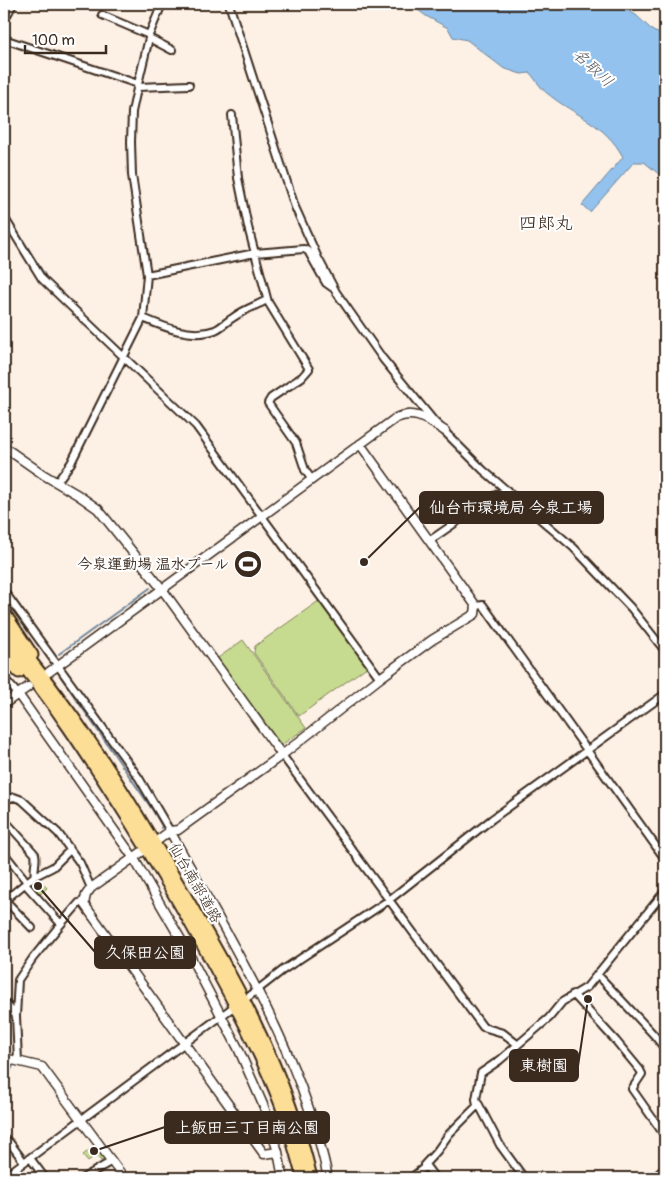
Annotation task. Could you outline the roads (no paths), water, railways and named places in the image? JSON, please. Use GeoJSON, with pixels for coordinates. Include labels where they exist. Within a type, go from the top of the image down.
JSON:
{"type":"FeatureCollection","features":[{"type":"Feature","properties":{"kind":"highway"},"geometry":{"type":"LineString","coordinates":[[4,612],[27,645],[53,690]]}},
{"type":"Feature","properties":{"kind":"highway","name":"仙台南部道路"},"geometry":{"type":"LineString","coordinates":[[4,629],[53,690],[88,740],[159,851],[198,917],[274,1064],[287,1096],[306,1153],[312,1178]]}},
{"type":"Feature","properties":{"kind":"highway","name":"仙台南部道路"},"geometry":{"type":"LineString","coordinates":[[4,642],[39,686],[87,754],[151,854],[184,912],[256,1046],[290,1130],[302,1178]]}},
{"type":"Feature","properties":{"kind":"highway"},"geometry":{"type":"LineString","coordinates":[[4,655],[87,754]]}},
{"type":"Feature","properties":{"kind":"street"},"geometry":{"type":"LineString","coordinates":[[4,21],[13,4]]}},
{"type":"Feature","properties":{"kind":"street"},"geometry":{"type":"LineString","coordinates":[[56,482],[71,463],[142,318],[148,275],[132,175],[132,112],[149,36],[162,4]]}},
{"type":"Feature","properties":{"kind":"street"},"geometry":{"type":"LineString","coordinates":[[229,4],[295,207],[318,258],[335,289],[388,366],[428,415],[506,490],[581,555],[631,608],[665,651]]}},
{"type":"Feature","properties":{"kind":"street"},"geometry":{"type":"LineString","coordinates":[[102,15],[149,36],[172,50]]}},
{"type":"Feature","properties":{"kind":"street"},"geometry":{"type":"LineString","coordinates":[[4,39],[138,85],[189,85]]}},
{"type":"Feature","properties":{"kind":"street"},"geometry":{"type":"LineString","coordinates":[[232,115],[238,178],[268,302],[309,369],[302,377],[270,398],[268,403],[296,443],[305,470],[311,478]]}},
{"type":"Feature","properties":{"kind":"street"},"geometry":{"type":"LineString","coordinates":[[4,217],[42,279],[125,354],[196,426],[380,678]]}},
{"type":"Feature","properties":{"kind":"street"},"geometry":{"type":"LineString","coordinates":[[148,275],[255,253],[306,250],[326,283],[335,289]]}},
{"type":"Feature","properties":{"kind":"street"},"geometry":{"type":"LineString","coordinates":[[142,318],[168,329],[196,333],[208,332],[216,330],[234,316],[265,301],[268,302]]}},
{"type":"Feature","properties":{"kind":"street"},"geometry":{"type":"LineString","coordinates":[[49,672],[262,517],[311,478],[396,418],[411,414],[420,416],[445,431]]}},
{"type":"Feature","properties":{"kind":"street"},"geometry":{"type":"LineString","coordinates":[[158,840],[170,831],[178,830],[282,755],[432,640],[475,614],[476,606],[360,444]]}},
{"type":"Feature","properties":{"kind":"street"},"geometry":{"type":"LineString","coordinates":[[4,447],[56,482],[78,494],[98,509],[162,589],[483,1027],[504,1033],[517,1044]]}},
{"type":"Feature","properties":{"kind":"street"},"geometry":{"type":"LineString","coordinates":[[429,541],[497,494],[506,490]]}},
{"type":"Feature","properties":{"kind":"street"},"geometry":{"type":"LineString","coordinates":[[4,591],[138,778],[170,831],[256,989],[296,1076],[322,1150],[328,1178]]}},
{"type":"Feature","properties":{"kind":"street"},"geometry":{"type":"LineString","coordinates":[[476,606],[483,605],[665,859]]}},
{"type":"Feature","properties":{"kind":"street"},"geometry":{"type":"LineString","coordinates":[[4,678],[18,694],[133,858],[187,950],[222,1016],[264,1108],[278,1152],[283,1178]]}},
{"type":"Feature","properties":{"kind":"street"},"geometry":{"type":"LineString","coordinates":[[4,704],[28,687]]}},
{"type":"Feature","properties":{"kind":"street"},"geometry":{"type":"LineString","coordinates":[[247,998],[256,989],[389,900],[492,819],[665,694]]}},
{"type":"Feature","properties":{"kind":"street"},"geometry":{"type":"LineString","coordinates":[[4,800],[14,797],[22,800],[58,833],[80,863],[91,888]]}},
{"type":"Feature","properties":{"kind":"street"},"geometry":{"type":"LineString","coordinates":[[8,824],[35,854],[37,860],[34,876]]}},
{"type":"Feature","properties":{"kind":"street"},"geometry":{"type":"LineString","coordinates":[[32,928],[4,900],[34,876],[53,866],[70,850]]}},
{"type":"Feature","properties":{"kind":"street"},"geometry":{"type":"LineString","coordinates":[[142,851],[91,888],[84,904],[264,1154],[278,1152]]}},
{"type":"Feature","properties":{"kind":"street"},"geometry":{"type":"LineString","coordinates":[[4,853],[26,883],[61,924]]}},
{"type":"Feature","properties":{"kind":"street"},"geometry":{"type":"LineString","coordinates":[[411,1178],[426,1166],[424,1165],[437,1151],[446,1137],[473,1112],[478,1104],[476,1099],[481,1073],[549,1018],[562,1002],[586,986],[665,891]]}},
{"type":"Feature","properties":{"kind":"street"},"geometry":{"type":"LineString","coordinates":[[18,1061],[16,1016],[18,980],[33,958],[61,924],[79,903],[85,900]]}},
{"type":"Feature","properties":{"kind":"street"},"geometry":{"type":"LineString","coordinates":[[597,974],[665,1049]]}},
{"type":"Feature","properties":{"kind":"street"},"geometry":{"type":"LineString","coordinates":[[572,994],[640,1070],[642,1074],[632,1089],[665,1136]]}},
{"type":"Feature","properties":{"kind":"street"},"geometry":{"type":"LineString","coordinates":[[4,1002],[16,1016]]}},
{"type":"Feature","properties":{"kind":"street"},"geometry":{"type":"LineString","coordinates":[[4,1177],[232,1008]]}},
{"type":"Feature","properties":{"kind":"street"},"geometry":{"type":"LineString","coordinates":[[4,1058],[42,1066],[124,1178]]}},
{"type":"Feature","properties":{"kind":"street"},"geometry":{"type":"LineString","coordinates":[[476,1099],[500,1145],[524,1178]]}},
{"type":"Feature","properties":{"kind":"street"},"geometry":{"type":"LineString","coordinates":[[4,1138],[24,1162]]}},
{"type":"Feature","properties":{"kind":"street"},"geometry":{"type":"LineString","coordinates":[[30,1158],[45,1178]]}},
{"type":"Feature","properties":{"kind":"street"},"geometry":{"type":"LineString","coordinates":[[82,1178],[112,1161]]}},
{"type":"Feature","properties":{"kind":"street"},"geometry":{"type":"LineString","coordinates":[[426,1166],[435,1178]]}},
{"type":"Feature","properties":{"kind":"street"},"geometry":{"type":"LineString","coordinates":[[654,1178],[665,1168]]}},
{"type":"Feature","properties":{"kind":"water","name":"名取川"},"geometry":{"type":"Polygon","coordinates":[[[410,4],[615,4],[636,15],[653,31],[665,36],[665,179],[644,162],[634,162],[590,212],[582,205],[623,157],[616,145],[589,121],[545,92],[530,73],[521,74],[503,68],[467,40],[453,37],[448,28],[426,16],[410,4]]]}},
{"type":"Feature","properties":{"kind":"waterway"},"geometry":{"type":"LineString","coordinates":[[4,210],[48,280],[124,352]]}},
{"type":"Feature","properties":{"kind":"waterway"},"geometry":{"type":"LineString","coordinates":[[128,356],[200,425],[260,508]]}},
{"type":"Feature","properties":{"kind":"waterway"},"geometry":{"type":"LineString","coordinates":[[59,654],[150,588]]}},
{"type":"Feature","properties":{"kind":"waterway"},"geometry":{"type":"LineString","coordinates":[[4,597],[47,656]]}},
{"type":"Feature","properties":{"kind":"waterway"},"geometry":{"type":"LineString","coordinates":[[61,677],[152,809],[162,826],[161,828]]}},
{"type":"Feature","properties":{"kind":"waterway"},"geometry":{"type":"LineString","coordinates":[[4,1082],[13,1066]]}},
{"type":"Feature","properties":{"kind":"place","name":"仙台市環境局 今泉工場"},"geometry":{"type":"Point","coordinates":[364,562]}},
{"type":"Feature","properties":{"kind":"place","name":"今泉運動場 温水プール"},"geometry":{"type":"Point","coordinates":[248,564]}},
{"type":"Feature","properties":{"kind":"place","name":"久保田公園"},"geometry":{"type":"Point","coordinates":[38,886]}},
{"type":"Feature","properties":{"kind":"place","name":"東樹園"},"geometry":{"type":"Point","coordinates":[588,999]}},
{"type":"Feature","properties":{"kind":"place","name":"上飯田三丁目南公園"},"geometry":{"type":"Point","coordinates":[94,1151]}},
{"type":"Feature","properties":{"kind":"district","name":"四郎丸"},"geometry":{"type":"Point","coordinates":[546,223]}}]}
